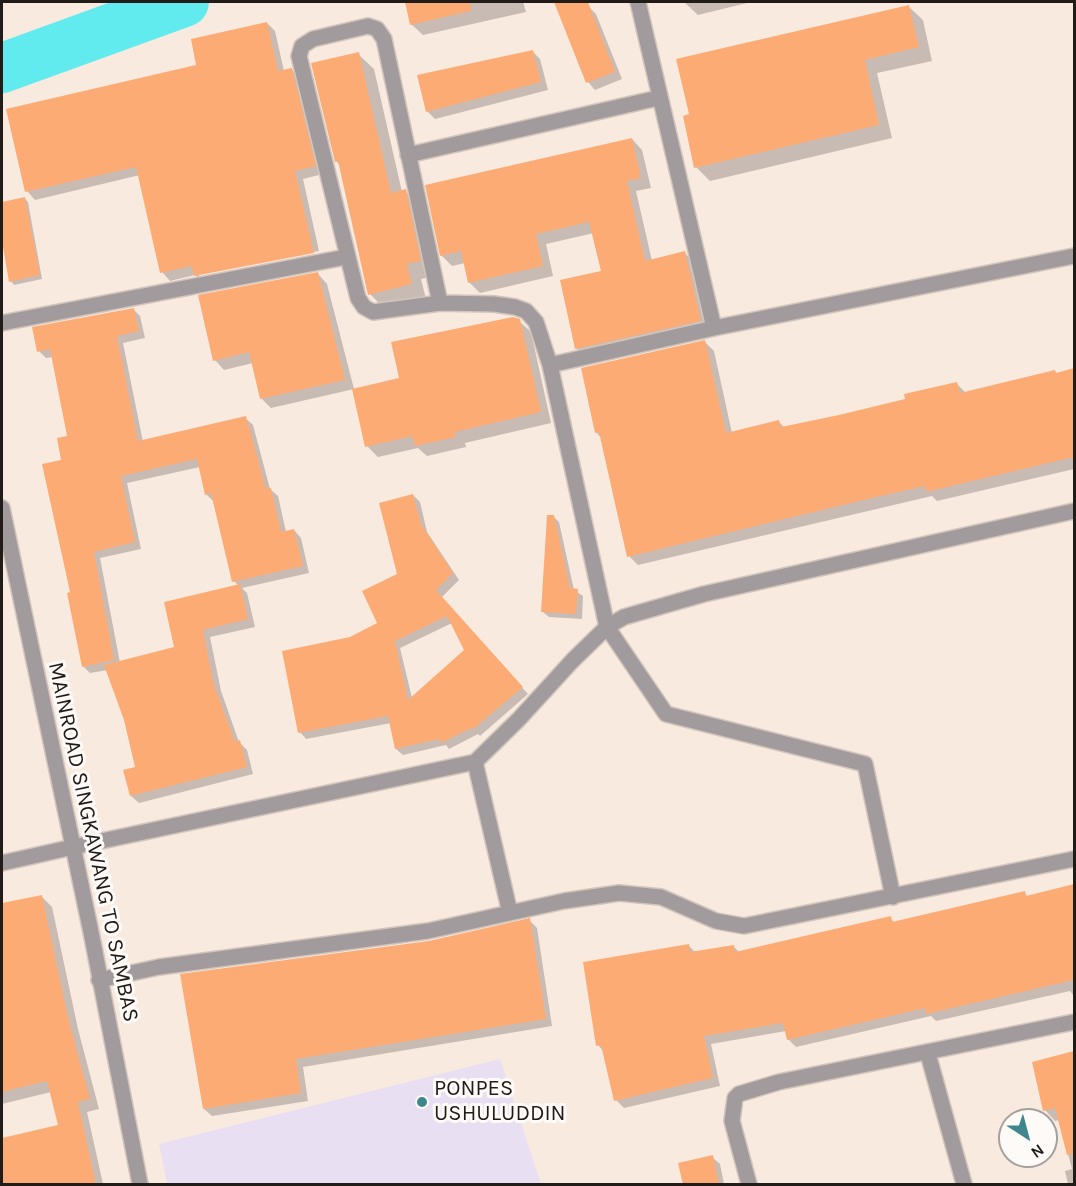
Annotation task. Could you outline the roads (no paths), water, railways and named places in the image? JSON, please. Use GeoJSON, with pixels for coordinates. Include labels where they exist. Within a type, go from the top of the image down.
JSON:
{"type":"FeatureCollection","features":[{"type":"Feature","properties":{"kind":"street"},"geometry":{"type":"LineString","coordinates":[[638,2],[658,98],[714,328]]}},
{"type":"Feature","properties":{"kind":"street"},"geometry":{"type":"LineString","coordinates":[[440,303],[384,39],[377,29],[368,26],[313,39],[302,46],[300,56],[346,257],[358,298],[373,312],[440,303],[494,304],[526,311],[536,322],[550,365],[607,627],[666,714],[865,764],[893,897]]}},
{"type":"Feature","properties":{"kind":"street"},"geometry":{"type":"LineString","coordinates":[[408,155],[658,98]]}},
{"type":"Feature","properties":{"kind":"street"},"geometry":{"type":"LineString","coordinates":[[550,365],[714,328],[1074,256]]}},
{"type":"Feature","properties":{"kind":"street"},"geometry":{"type":"LineString","coordinates":[[2,323],[346,257]]}},
{"type":"Feature","properties":{"kind":"street","name":"MAINROAD SINGKAWANG TO SAMBAS"},"geometry":{"type":"LineString","coordinates":[[2,508],[73,847],[140,1185]]}},
{"type":"Feature","properties":{"kind":"street"},"geometry":{"type":"LineString","coordinates":[[2,863],[475,762],[607,627],[642,611],[704,594],[1074,511]]}},
{"type":"Feature","properties":{"kind":"street"},"geometry":{"type":"LineString","coordinates":[[475,762],[510,913]]}},
{"type":"Feature","properties":{"kind":"street"},"geometry":{"type":"LineString","coordinates":[[99,980],[159,967],[428,931],[619,893],[661,897],[716,921],[744,926],[1074,859]]}},
{"type":"Feature","properties":{"kind":"street"},"geometry":{"type":"LineString","coordinates":[[749,1185],[732,1121],[735,1098],[739,1094],[779,1082],[928,1054],[1074,1022]]}},
{"type":"Feature","properties":{"kind":"street"},"geometry":{"type":"LineString","coordinates":[[928,1054],[964,1185]]}},
{"type":"Feature","properties":{"kind":"waterway"},"geometry":{"type":"LineString","coordinates":[[2,68],[184,2]]}},
{"type":"Feature","properties":{"kind":"place","name":"PONPES USHULUDDIN"},"geometry":{"type":"Point","coordinates":[422,1102]}}]}
